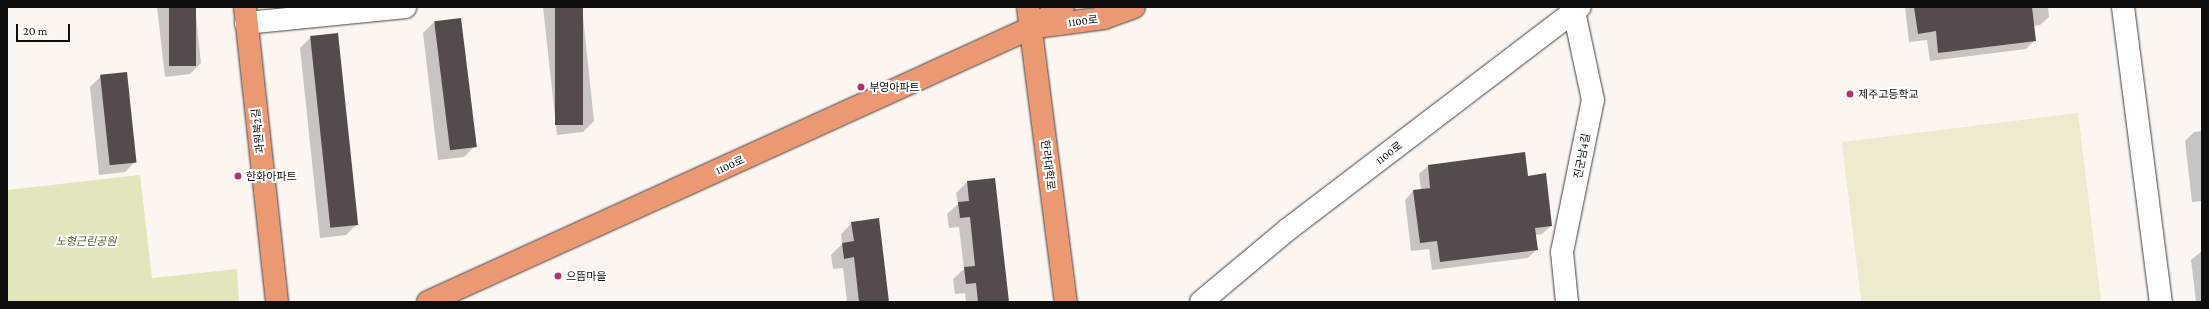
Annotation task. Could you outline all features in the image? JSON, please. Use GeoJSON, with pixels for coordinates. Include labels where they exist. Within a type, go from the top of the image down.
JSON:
{"type":"FeatureCollection","features":[{"type":"Feature","properties":{"kind":"main road","name":"1100로"},"geometry":{"type":"LineString","coordinates":[[428,302],[1029,17],[1062,7]]}},
{"type":"Feature","properties":{"kind":"main road","name":"1100로"},"geometry":{"type":"LineString","coordinates":[[1029,17],[1104,18],[1134,7]]}},
{"type":"Feature","properties":{"kind":"main road","name":"과원북2길"},"geometry":{"type":"LineString","coordinates":[[246,15],[277,302]]}},
{"type":"Feature","properties":{"kind":"main road","name":"한라대학로"},"geometry":{"type":"LineString","coordinates":[[1029,17],[1066,302]]}},
{"type":"Feature","properties":{"kind":"street"},"geometry":{"type":"LineString","coordinates":[[246,15],[405,7]]}},
{"type":"Feature","properties":{"kind":"street"},"geometry":{"type":"LineString","coordinates":[[2124,7],[2161,302]]}},
{"type":"Feature","properties":{"kind":"street","name":"1100로"},"geometry":{"type":"LineString","coordinates":[[1201,302],[1287,230],[1577,9]]}},
{"type":"Feature","properties":{"kind":"street","name":"진군남4길"},"geometry":{"type":"LineString","coordinates":[[1567,302],[1562,252],[1593,100],[1577,9]]}},
{"type":"Feature","properties":{"kind":"green space","name":"노형근린공원"},"geometry":{"type":"Polygon","coordinates":[[[140,175],[152,278],[237,269],[239,302],[7,302],[7,190],[140,175]]]}},
{"type":"Feature","properties":{"kind":"shaded area"},"geometry":{"type":"Polygon","coordinates":[[[2078,113],[2101,302],[1861,302],[1842,142],[2078,113]]]}},
{"type":"Feature","properties":{"kind":"building"},"geometry":{"type":"Polygon","coordinates":[[[169,7],[196,7],[196,66],[169,66],[169,7]]]}},
{"type":"Feature","properties":{"kind":"building"},"geometry":{"type":"Polygon","coordinates":[[[555,7],[583,7],[583,125],[555,125],[555,7]]]}},
{"type":"Feature","properties":{"kind":"building"},"geometry":{"type":"Polygon","coordinates":[[[1914,7],[2032,7],[2036,41],[1938,53],[1936,31],[1918,34],[1914,7]]]}},
{"type":"Feature","properties":{"kind":"building"},"geometry":{"type":"Polygon","coordinates":[[[461,18],[477,147],[450,150],[434,21],[461,18]]]}},
{"type":"Feature","properties":{"kind":"building"},"geometry":{"type":"Polygon","coordinates":[[[338,33],[358,225],[330,228],[310,36],[338,33]]]}},
{"type":"Feature","properties":{"kind":"building"},"geometry":{"type":"Polygon","coordinates":[[[127,72],[137,163],[110,165],[100,75],[127,72]]]}},
{"type":"Feature","properties":{"kind":"building"},"geometry":{"type":"Polygon","coordinates":[[[1525,152],[1528,176],[1546,173],[1552,226],[1535,228],[1538,250],[1440,262],[1437,241],[1420,243],[1413,190],[1430,188],[1428,165],[1525,152]]]}},
{"type":"Feature","properties":{"kind":"building"},"geometry":{"type":"Polygon","coordinates":[[[995,178],[1009,302],[978,302],[976,283],[966,284],[964,267],[975,266],[970,217],[960,218],[958,202],[969,201],[967,181],[995,178]]]}},
{"type":"Feature","properties":{"kind":"building"},"geometry":{"type":"Polygon","coordinates":[[[879,218],[889,302],[859,302],[854,257],[844,259],[842,243],[854,241],[851,222],[879,218]]]}},
{"type":"Feature","properties":{"kind":"place","name":"부영아파트"},"geometry":{"type":"Point","coordinates":[861,87]}},
{"type":"Feature","properties":{"kind":"place","name":"제주고등학교"},"geometry":{"type":"Point","coordinates":[1850,94]}},
{"type":"Feature","properties":{"kind":"place","name":"한화아파트"},"geometry":{"type":"Point","coordinates":[238,176]}},
{"type":"Feature","properties":{"kind":"place","name":"으뜸마을"},"geometry":{"type":"Point","coordinates":[558,276]}}]}
